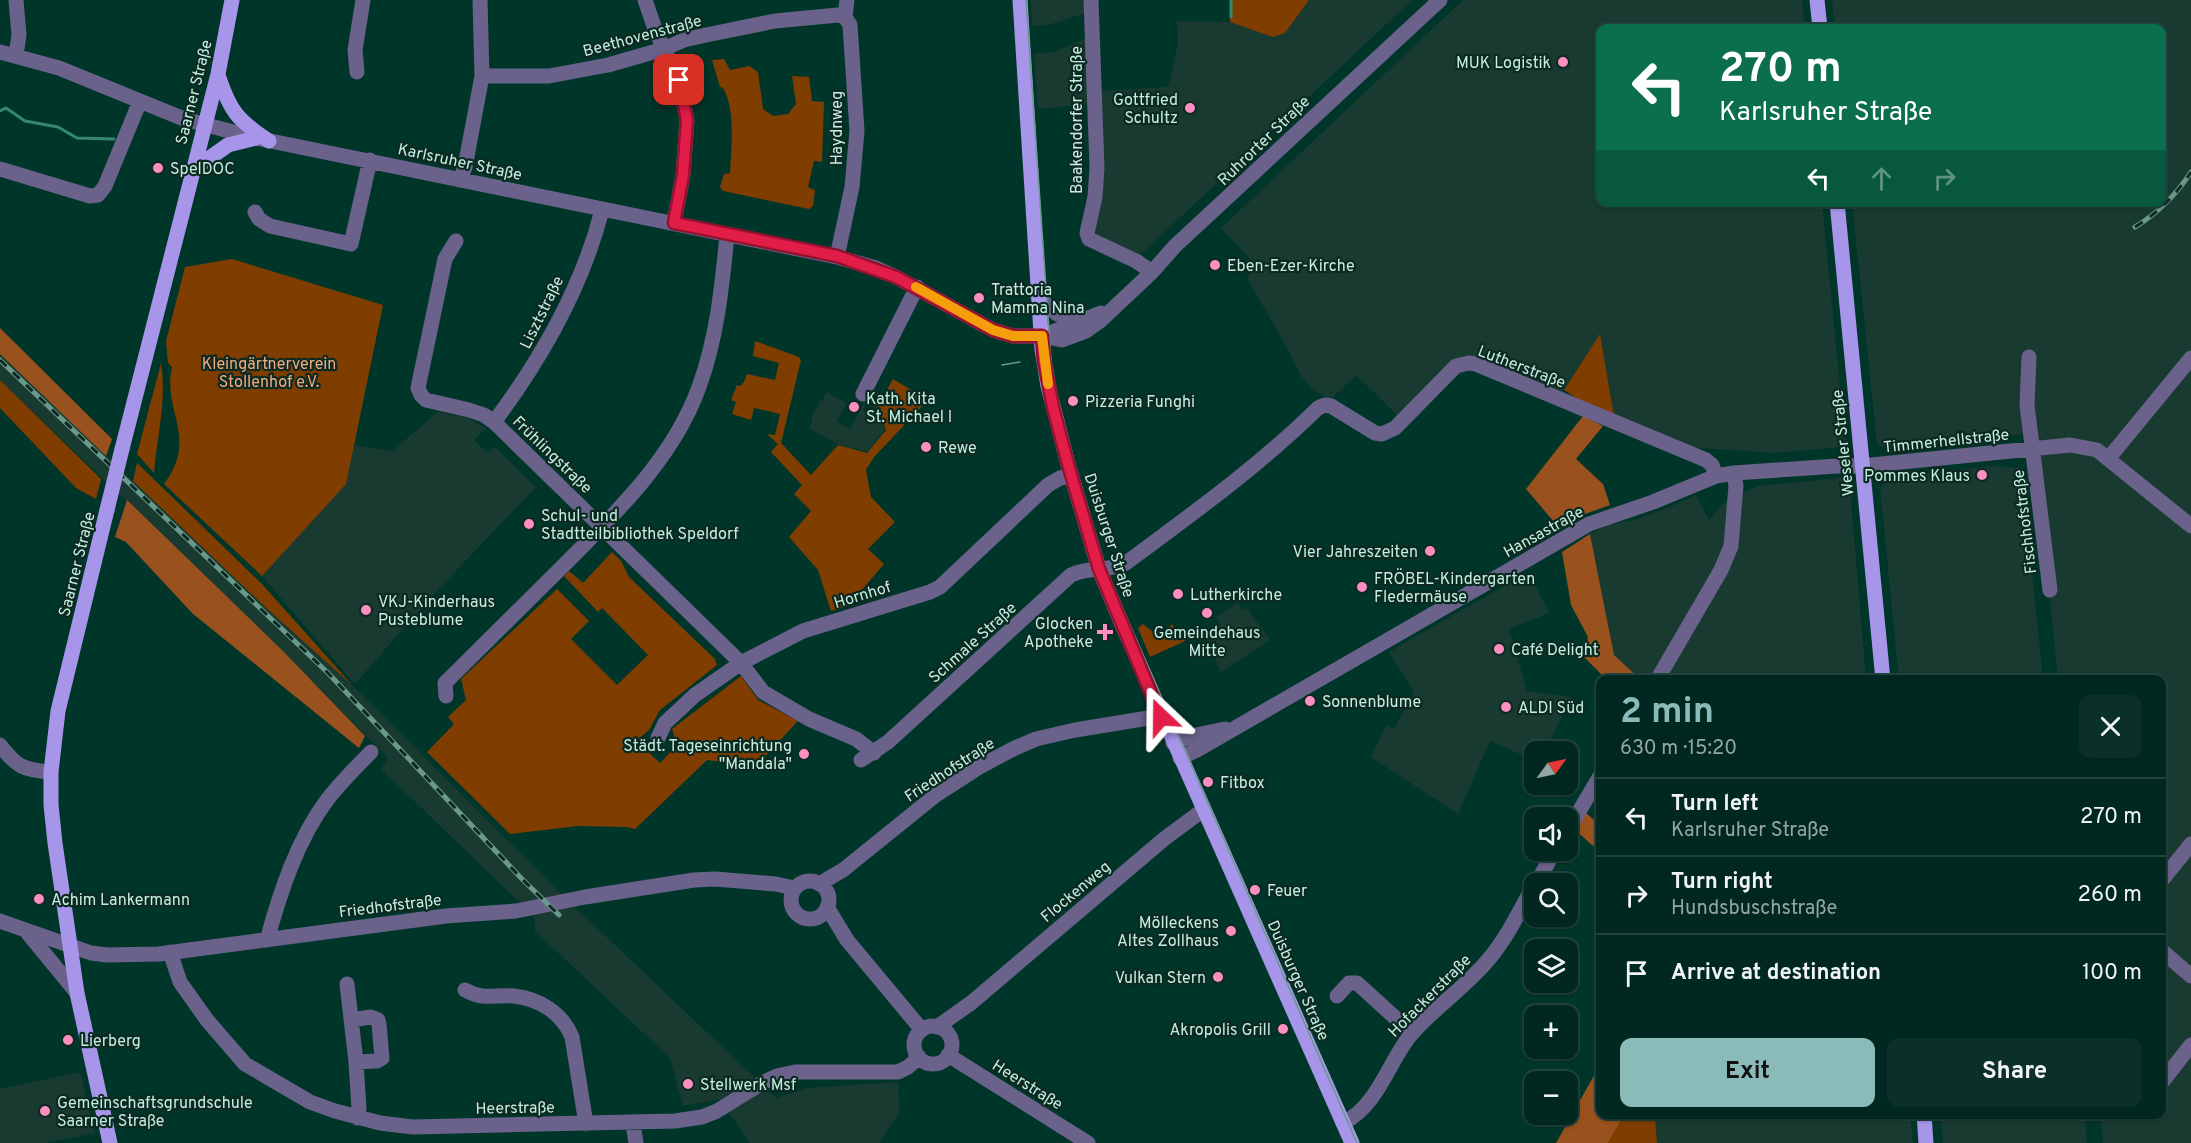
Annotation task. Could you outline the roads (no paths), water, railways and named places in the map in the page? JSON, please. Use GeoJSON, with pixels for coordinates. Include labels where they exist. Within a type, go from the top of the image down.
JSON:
{"type":"FeatureCollection","features":[{"type":"Feature","properties":{"kind":"main road","name":"Saarner Straße"},"geometry":{"type":"LineString","coordinates":[[110,1143],[77,993],[54,833],[51,772],[58,711],[218,74],[232,0]]}},
{"type":"Feature","properties":{"kind":"main road","name":"Duisburger Straße"},"geometry":{"type":"LineString","coordinates":[[1020,0],[1042,336],[1048,386],[1071,476],[1099,569],[1161,717],[1352,1143]]}},
{"type":"Feature","properties":{"kind":"main road"},"geometry":{"type":"LineString","coordinates":[[1817,0],[1820,24]]}},
{"type":"Feature","properties":{"kind":"main road"},"geometry":{"type":"LineString","coordinates":[[218,74],[231,109],[263,139]]}},
{"type":"Feature","properties":{"kind":"main road"},"geometry":{"type":"LineString","coordinates":[[194,169],[228,145],[263,139]]}},
{"type":"Feature","properties":{"kind":"main road","name":"Weseler Straße"},"geometry":{"type":"LineString","coordinates":[[1837,207],[1883,675]]}},
{"type":"Feature","properties":{"kind":"main road"},"geometry":{"type":"LineString","coordinates":[[1924,1119],[1926,1143]]}},
{"type":"Feature","properties":{"kind":"street"},"geometry":{"type":"LineString","coordinates":[[15,0],[19,35],[16,55]]}},
{"type":"Feature","properties":{"kind":"street"},"geometry":{"type":"LineString","coordinates":[[357,72],[355,50],[363,0]]}},
{"type":"Feature","properties":{"kind":"street"},"geometry":{"type":"LineString","coordinates":[[460,180],[465,167],[482,76],[480,0]]}},
{"type":"Feature","properties":{"kind":"street"},"geometry":{"type":"LineString","coordinates":[[645,0],[679,80],[687,120],[683,175],[674,223]]}},
{"type":"Feature","properties":{"kind":"street","name":"Haydnweg"},"geometry":{"type":"LineString","coordinates":[[837,256],[852,187],[857,131],[850,25],[846,17],[847,0]]}},
{"type":"Feature","properties":{"kind":"street","name":"Baakendorfer Straße"},"geometry":{"type":"LineString","coordinates":[[1091,0],[1097,168],[1095,197],[1087,233],[1089,239],[1136,261],[1152,272]]}},
{"type":"Feature","properties":{"kind":"street","name":"Ruhrorter Straße"},"geometry":{"type":"LineString","coordinates":[[1042,336],[1062,340],[1086,331],[1152,272],[1175,246],[1440,0]]}},
{"type":"Feature","properties":{"kind":"street","name":"Beethovenstraße"},"geometry":{"type":"LineString","coordinates":[[482,76],[549,76],[608,65],[664,49],[684,40],[775,21],[838,15],[846,17]]}},
{"type":"Feature","properties":{"kind":"street","name":"Karlsruher Straße"},"geometry":{"type":"LineString","coordinates":[[0,52],[59,68],[204,125],[602,210],[837,256],[876,268],[917,287],[993,330],[1013,336],[1042,336]]}},
{"type":"Feature","properties":{"kind":"street"},"geometry":{"type":"LineString","coordinates":[[0,169],[90,196],[98,195],[102,192],[112,170],[140,101]]}},
{"type":"Feature","properties":{"kind":"street"},"geometry":{"type":"LineString","coordinates":[[255,212],[259,219],[270,226],[351,244],[370,160]]}},
{"type":"Feature","properties":{"kind":"street","name":"Lisztstraße"},"geometry":{"type":"LineString","coordinates":[[494,422],[523,383],[557,327],[590,249],[602,210]]}},
{"type":"Feature","properties":{"kind":"street"},"geometry":{"type":"LineString","coordinates":[[446,696],[445,683],[602,527],[657,463],[693,403],[715,336],[727,235]]}},
{"type":"Feature","properties":{"kind":"street","name":"Frühlingstraße"},"geometry":{"type":"LineString","coordinates":[[456,241],[445,259],[418,388],[421,395],[426,400],[484,415],[494,422],[741,663]]}},
{"type":"Feature","properties":{"kind":"street"},"geometry":{"type":"LineString","coordinates":[[863,394],[917,287]]}},
{"type":"Feature","properties":{"kind":"street"},"geometry":{"type":"LineString","coordinates":[[1038,297],[1057,314],[1089,318]]}},
{"type":"Feature","properties":{"kind":"street","name":"Ruhrorter Straße"},"geometry":{"type":"LineString","coordinates":[[1042,336],[1112,308]]}},
{"type":"Feature","properties":{"kind":"street","name":"Timmerhellstraße"},"geometry":{"type":"LineString","coordinates":[[2029,357],[2027,405],[2033,449]]}},
{"type":"Feature","properties":{"kind":"street"},"geometry":{"type":"LineString","coordinates":[[2108,459],[2191,358]]}},
{"type":"Feature","properties":{"kind":"street","name":"Lutherstraße"},"geometry":{"type":"LineString","coordinates":[[1099,569],[1111,569],[1126,563],[1266,456],[1318,408],[1325,405],[1331,406],[1375,433],[1382,434],[1395,428],[1456,366],[1468,363],[1476,364],[1706,459],[1712,465],[1716,476]]}},
{"type":"Feature","properties":{"kind":"street","name":"Timmerhellstraße"},"geometry":{"type":"LineString","coordinates":[[1862,466],[2070,445],[2085,447],[2097,450],[2191,526]]}},
{"type":"Feature","properties":{"kind":"street","name":"Fischhofstraße"},"geometry":{"type":"LineString","coordinates":[[2033,449],[2050,590]]}},
{"type":"Feature","properties":{"kind":"street","name":"Hansastraße"},"geometry":{"type":"LineString","coordinates":[[1180,758],[1589,524],[1661,499],[1716,476],[1862,466]]}},
{"type":"Feature","properties":{"kind":"street"},"geometry":{"type":"LineString","coordinates":[[1660,675],[1716,580],[1731,546],[1736,486],[1734,473]]}},
{"type":"Feature","properties":{"kind":"street","name":"Hornhof"},"geometry":{"type":"LineString","coordinates":[[658,738],[665,723],[695,695],[741,663],[803,631],[940,587],[1048,485],[1060,478],[1071,476]]}},
{"type":"Feature","properties":{"kind":"street","name":"Schmale Straße"},"geometry":{"type":"LineString","coordinates":[[741,663],[763,692],[809,719],[856,739],[868,756],[888,742],[1071,575],[1082,570],[1099,569]]}},
{"type":"Feature","properties":{"kind":"street","name":"Friedhofstraße"},"geometry":{"type":"LineString","coordinates":[[0,921],[91,953],[107,955],[170,952],[446,916],[516,911],[684,881],[715,879],[760,883],[792,896],[799,916],[814,919],[820,916],[825,895],[836,885],[843,870],[936,795],[981,766],[1036,739],[1075,730],[1161,717]]}},
{"type":"Feature","properties":{"kind":"street","name":"Hansastraße"},"geometry":{"type":"LineString","coordinates":[[1173,743],[1196,735],[1237,726]]}},
{"type":"Feature","properties":{"kind":"street"},"geometry":{"type":"LineString","coordinates":[[0,745],[12,761],[27,770],[51,772]]}},
{"type":"Feature","properties":{"kind":"street"},"geometry":{"type":"LineString","coordinates":[[267,940],[306,834],[327,799],[371,752]]}},
{"type":"Feature","properties":{"kind":"street"},"geometry":{"type":"LineString","coordinates":[[1578,813],[1596,783]]}},
{"type":"Feature","properties":{"kind":"street","name":"Flockenweg"},"geometry":{"type":"LineString","coordinates":[[930,1028],[971,1003],[1164,839],[1203,810]]}},
{"type":"Feature","properties":{"kind":"street"},"geometry":{"type":"LineString","coordinates":[[2166,875],[2191,844]]}},
{"type":"Feature","properties":{"kind":"street"},"geometry":{"type":"LineString","coordinates":[[792,896],[798,885],[809,881],[825,895],[847,940]]}},
{"type":"Feature","properties":{"kind":"street","name":"Hofackerstraße"},"geometry":{"type":"LineString","coordinates":[[1343,1123],[1358,1116],[1373,1098],[1397,1052],[1412,1034],[1488,961],[1524,902]]}},
{"type":"Feature","properties":{"kind":"street"},"geometry":{"type":"LineString","coordinates":[[814,919],[847,940],[930,1028],[947,1033],[952,1044],[948,1055]]}},
{"type":"Feature","properties":{"kind":"street","name":"Friedhofstraße"},"geometry":{"type":"LineString","coordinates":[[26,931],[77,993]]}},
{"type":"Feature","properties":{"kind":"street","name":"Heerstraße"},"geometry":{"type":"LineString","coordinates":[[170,952],[180,982],[207,1020],[245,1064],[310,1102],[357,1118],[413,1127],[633,1124],[675,1121],[702,1117],[717,1111],[777,1076],[795,1072],[898,1072],[919,1058],[934,1064],[948,1055],[1088,1143]]}},
{"type":"Feature","properties":{"kind":"street"},"geometry":{"type":"LineString","coordinates":[[2166,954],[2191,976]]}},
{"type":"Feature","properties":{"kind":"street"},"geometry":{"type":"LineString","coordinates":[[1337,996],[1349,983],[1357,983],[1412,1034]]}},
{"type":"Feature","properties":{"kind":"street"},"geometry":{"type":"LineString","coordinates":[[347,984],[356,1062],[359,1108],[357,1118]]}},
{"type":"Feature","properties":{"kind":"street"},"geometry":{"type":"LineString","coordinates":[[465,990],[475,996],[488,998],[513,996],[529,999],[543,1004],[567,1024],[572,1037],[586,1124]]}},
{"type":"Feature","properties":{"kind":"street","name":"Flockenweg"},"geometry":{"type":"LineString","coordinates":[[950,1038],[971,1003]]}},
{"type":"Feature","properties":{"kind":"street"},"geometry":{"type":"LineString","coordinates":[[351,1020],[371,1017],[378,1020],[380,1024],[382,1058],[377,1061],[356,1062]]}},
{"type":"Feature","properties":{"kind":"street"},"geometry":{"type":"LineString","coordinates":[[919,1058],[914,1043],[930,1028]]}},
{"type":"Feature","properties":{"kind":"street"},"geometry":{"type":"LineString","coordinates":[[2166,1077],[2191,1045]]}},
{"type":"Feature","properties":{"kind":"street"},"geometry":{"type":"LineString","coordinates":[[633,1124],[636,1143]]}},
{"type":"Feature","properties":{"kind":"waterway"},"geometry":{"type":"LineString","coordinates":[[1231,0],[1231,17]]}},
{"type":"Feature","properties":{"kind":"waterway"},"geometry":{"type":"LineString","coordinates":[[0,111],[6,108],[25,121],[58,127],[77,138],[114,139]]}},
{"type":"Feature","properties":{"kind":"tram line"},"geometry":{"type":"LineString","coordinates":[[1026,0],[1051,360],[1059,407],[1090,523],[1105,568],[1357,1143]]}},
{"type":"Feature","properties":{"kind":"tram line"},"geometry":{"type":"LineString","coordinates":[[1002,365],[1020,362]]}},
{"type":"Feature","properties":{"kind":"railway"},"geometry":{"type":"LineString","coordinates":[[2166,203],[2191,172]]}},
{"type":"Feature","properties":{"kind":"railway"},"geometry":{"type":"LineString","coordinates":[[2135,227],[2161,207]]}},
{"type":"Feature","properties":{"kind":"railway"},"geometry":{"type":"LineString","coordinates":[[0,360],[328,673],[522,879],[559,915]]}},
{"type":"Feature","properties":{"kind":"place","name":"MUK Logistik"},"geometry":{"type":"Point","coordinates":[1563,62]}},
{"type":"Feature","properties":{"kind":"place","name":"Gottfried Schultz"},"geometry":{"type":"Point","coordinates":[1190,108]}},
{"type":"Feature","properties":{"kind":"place","name":"SpelDOC"},"geometry":{"type":"Point","coordinates":[158,168]}},
{"type":"Feature","properties":{"kind":"place","name":"Eben-Ezer-Kirche"},"geometry":{"type":"Point","coordinates":[1215,265]}},
{"type":"Feature","properties":{"kind":"place","name":"Trattoria Mamma Nina"},"geometry":{"type":"Point","coordinates":[979,298]}},
{"type":"Feature","properties":{"kind":"place","name":"Pizzeria Funghi"},"geometry":{"type":"Point","coordinates":[1073,401]}},
{"type":"Feature","properties":{"kind":"place","name":"Kath. Kita St. Michael I"},"geometry":{"type":"Point","coordinates":[854,407]}},
{"type":"Feature","properties":{"kind":"place","name":"Rewe"},"geometry":{"type":"Point","coordinates":[926,447]}},
{"type":"Feature","properties":{"kind":"place","name":"Pommes Klaus"},"geometry":{"type":"Point","coordinates":[1982,475]}},
{"type":"Feature","properties":{"kind":"place","name":"Schul- und Stadtteilbibliothek Speldorf"},"geometry":{"type":"Point","coordinates":[529,524]}},
{"type":"Feature","properties":{"kind":"place","name":"Vier Jahreszeiten"},"geometry":{"type":"Point","coordinates":[1430,551]}},
{"type":"Feature","properties":{"kind":"place","name":"FRÖBEL-Kindergarten Fledermäuse"},"geometry":{"type":"Point","coordinates":[1362,587]}},
{"type":"Feature","properties":{"kind":"place","name":"Lutherkirche"},"geometry":{"type":"Point","coordinates":[1178,594]}},
{"type":"Feature","properties":{"kind":"place","name":"VKJ-Kinderhaus Pusteblume"},"geometry":{"type":"Point","coordinates":[366,610]}},
{"type":"Feature","properties":{"kind":"place","name":"Gemeindehaus Mitte"},"geometry":{"type":"Point","coordinates":[1207,613]}},
{"type":"Feature","properties":{"kind":"place","name":"Glocken Apotheke"},"geometry":{"type":"Point","coordinates":[1105,632]}},
{"type":"Feature","properties":{"kind":"place","name":"Café Delight"},"geometry":{"type":"Point","coordinates":[1499,649]}},
{"type":"Feature","properties":{"kind":"place","name":"Sonnenblume"},"geometry":{"type":"Point","coordinates":[1310,701]}},
{"type":"Feature","properties":{"kind":"place","name":"ALDI Süd"},"geometry":{"type":"Point","coordinates":[1506,707]}},
{"type":"Feature","properties":{"kind":"place","name":"Städt. Tageseinrichtung \"Mandala\""},"geometry":{"type":"Point","coordinates":[804,754]}},
{"type":"Feature","properties":{"kind":"place","name":"Fitbox"},"geometry":{"type":"Point","coordinates":[1208,782]}},
{"type":"Feature","properties":{"kind":"place","name":"Feuer"},"geometry":{"type":"Point","coordinates":[1255,890]}},
{"type":"Feature","properties":{"kind":"place","name":"Achim Lankermann"},"geometry":{"type":"Point","coordinates":[39,899]}},
{"type":"Feature","properties":{"kind":"place","name":"Mölleckens Altes Zollhaus"},"geometry":{"type":"Point","coordinates":[1231,931]}},
{"type":"Feature","properties":{"kind":"place","name":"Vulkan Stern"},"geometry":{"type":"Point","coordinates":[1218,977]}},
{"type":"Feature","properties":{"kind":"place","name":"Akropolis Grill"},"geometry":{"type":"Point","coordinates":[1283,1029]}},
{"type":"Feature","properties":{"kind":"place","name":"Lierberg"},"geometry":{"type":"Point","coordinates":[68,1040]}},
{"type":"Feature","properties":{"kind":"place","name":"Stellwerk Msf"},"geometry":{"type":"Point","coordinates":[688,1084]}},
{"type":"Feature","properties":{"kind":"place","name":"Gemeinschaftsgrundschule Saarner Straße"},"geometry":{"type":"Point","coordinates":[45,1111]}},
{"type":"Feature","properties":{"kind":"park label","name":"Kleingärtnerverein Stollenhof e.V."},"geometry":{"type":"Point","coordinates":[269,372]}}]}
